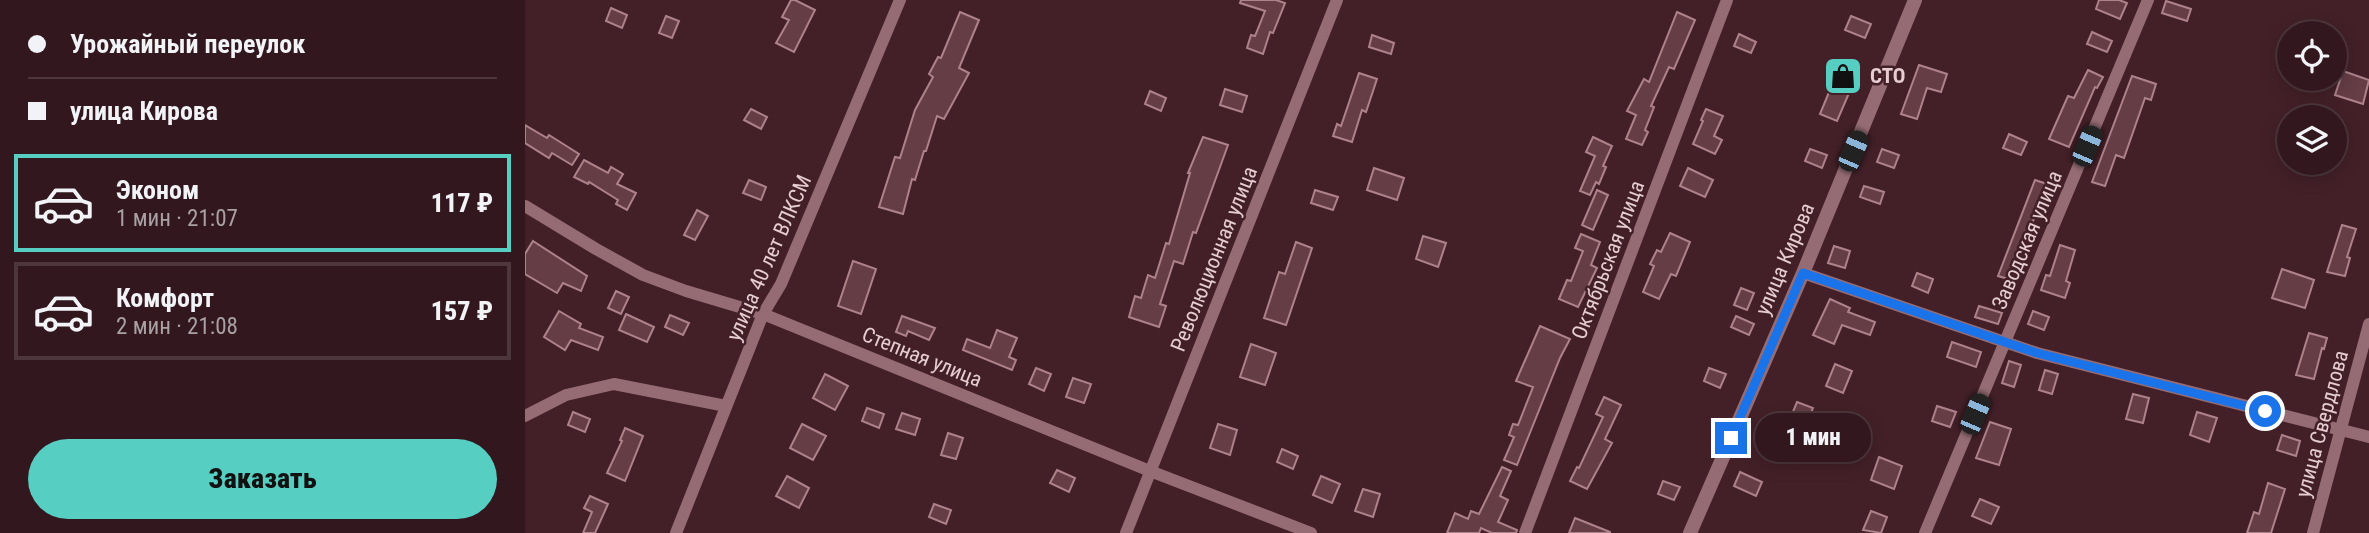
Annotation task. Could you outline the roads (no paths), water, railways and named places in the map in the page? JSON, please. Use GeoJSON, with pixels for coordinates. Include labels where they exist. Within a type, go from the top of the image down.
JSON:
{"type":"FeatureCollection","features":[{"type":"Feature","properties":{"kind":"street","name":"улица 40 лет ВЛКСМ"},"geometry":{"type":"LineString","coordinates":[[676,533],[763,314],[781,285],[900,0]]}},
{"type":"Feature","properties":{"kind":"street","name":"Революционная улица"},"geometry":{"type":"LineString","coordinates":[[1126,533],[1337,0]]}},
{"type":"Feature","properties":{"kind":"street","name":"Октябрьская улица"},"geometry":{"type":"LineString","coordinates":[[1525,533],[1727,0]]}},
{"type":"Feature","properties":{"kind":"street","name":"Заводская улица"},"geometry":{"type":"LineString","coordinates":[[1925,533],[2148,0]]}},
{"type":"Feature","properties":{"kind":"street","name":"улица Кирова"},"geometry":{"type":"LineString","coordinates":[[1690,533],[1803,273],[1910,2]]}},
{"type":"Feature","properties":{"kind":"street","name":"Степная улица"},"geometry":{"type":"LineString","coordinates":[[525,206],[643,275],[763,314],[1150,471],[1311,533]]}},
{"type":"Feature","properties":{"kind":"street"},"geometry":{"type":"LineString","coordinates":[[1803,273],[2037,353],[2369,437]]}},
{"type":"Feature","properties":{"kind":"street","name":"улица Свердлова"},"geometry":{"type":"LineString","coordinates":[[2313,533],[2369,324]]}},
{"type":"Feature","properties":{"kind":"street"},"geometry":{"type":"LineString","coordinates":[[525,416],[566,396],[614,384],[726,406]]}},
{"type":"Feature","properties":{"kind":"place","name":"СТО"},"geometry":{"type":"Point","coordinates":[1843,76]}}]}
